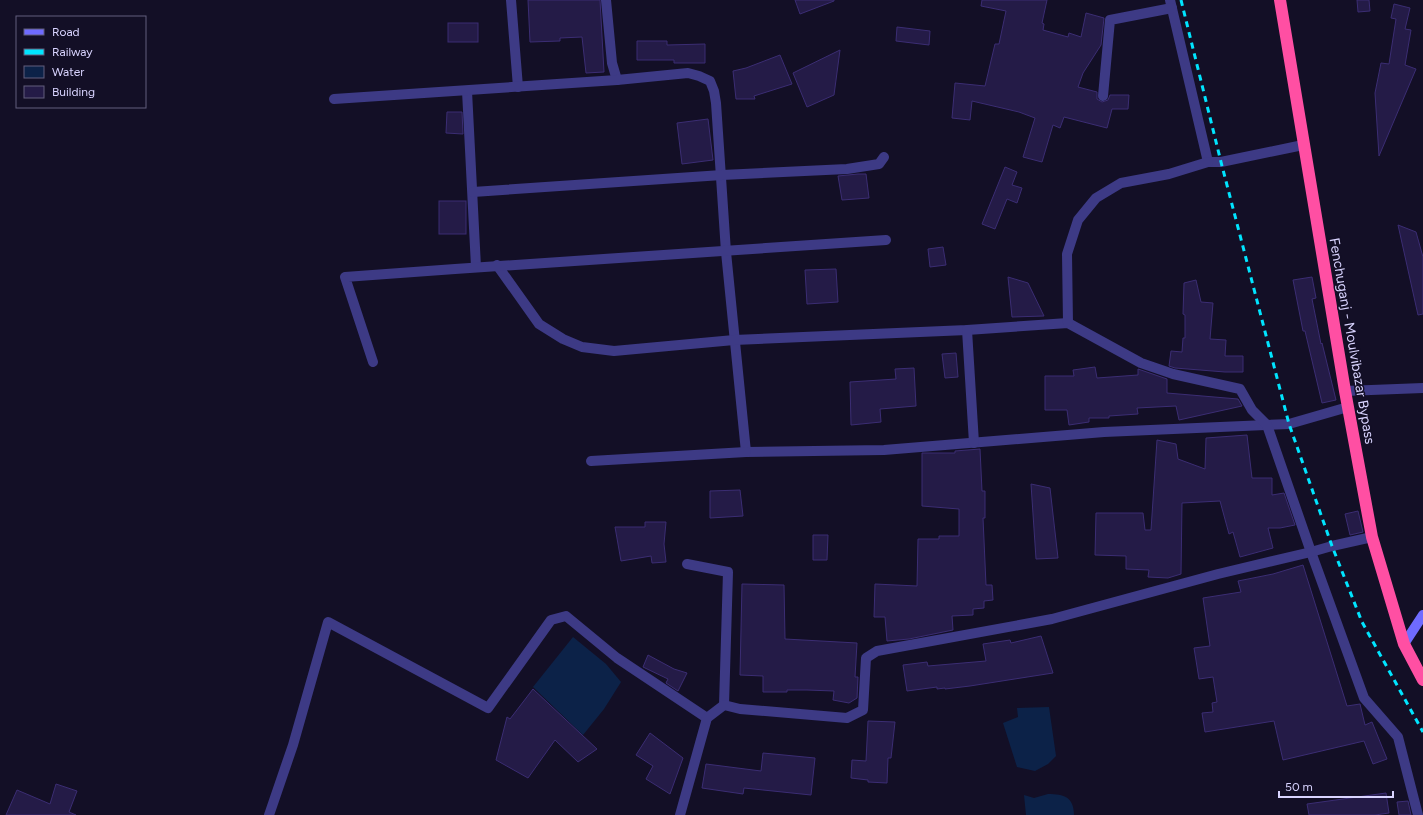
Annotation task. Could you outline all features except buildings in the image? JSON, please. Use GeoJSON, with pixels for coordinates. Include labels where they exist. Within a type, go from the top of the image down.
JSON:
{"type":"FeatureCollection","features":[{"type":"Feature","properties":{"kind":"highway","name":"Fenchuganj - Moulvibazar Bypass"},"geometry":{"type":"LineString","coordinates":[[1280,0],[1345,391],[1372,537],[1404,644],[1423,680]]}},
{"type":"Feature","properties":{"kind":"street"},"geometry":{"type":"LineString","coordinates":[[511,0],[518,87]]}},
{"type":"Feature","properties":{"kind":"street"},"geometry":{"type":"LineString","coordinates":[[606,0],[612,63],[617,80]]}},
{"type":"Feature","properties":{"kind":"street"},"geometry":{"type":"LineString","coordinates":[[1103,96],[1110,20],[1171,4],[1208,162]]}},
{"type":"Feature","properties":{"kind":"street"},"geometry":{"type":"LineString","coordinates":[[334,99],[617,80],[688,73],[710,81],[714,91],[716,103],[726,252],[746,452]]}},
{"type":"Feature","properties":{"kind":"street"},"geometry":{"type":"LineString","coordinates":[[467,91],[476,266]]}},
{"type":"Feature","properties":{"kind":"street"},"geometry":{"type":"LineString","coordinates":[[1068,323],[1067,254],[1078,220],[1096,198],[1121,183],[1169,174],[1208,162],[1221,162],[1303,145]]}},
{"type":"Feature","properties":{"kind":"street"},"geometry":{"type":"LineString","coordinates":[[473,192],[847,168],[879,164],[884,157]]}},
{"type":"Feature","properties":{"kind":"street"},"geometry":{"type":"LineString","coordinates":[[373,362],[345,277],[476,266],[726,252],[886,240]]}},
{"type":"Feature","properties":{"kind":"street"},"geometry":{"type":"LineString","coordinates":[[497,265],[539,324],[582,347],[614,351],[734,340],[967,330],[1068,323],[1141,363],[1173,374],[1240,389],[1252,410],[1267,425],[1364,698],[1398,737],[1418,815]]}},
{"type":"Feature","properties":{"kind":"street"},"geometry":{"type":"LineString","coordinates":[[967,330],[974,443]]}},
{"type":"Feature","properties":{"kind":"street"},"geometry":{"type":"LineString","coordinates":[[1345,391],[1423,388]]}},
{"type":"Feature","properties":{"kind":"street"},"geometry":{"type":"LineString","coordinates":[[591,461],[746,452],[884,450],[1104,432],[1289,424],[1348,407]]}},
{"type":"Feature","properties":{"kind":"street"},"geometry":{"type":"LineString","coordinates":[[724,705],[740,709],[847,718],[863,710],[866,658],[877,651],[1052,619],[1218,574],[1372,537]]}},
{"type":"Feature","properties":{"kind":"street"},"geometry":{"type":"LineString","coordinates":[[687,564],[728,572],[724,705]]}},
{"type":"Feature","properties":{"kind":"street"},"geometry":{"type":"LineString","coordinates":[[1404,644],[1423,615]]}},
{"type":"Feature","properties":{"kind":"street"},"geometry":{"type":"LineString","coordinates":[[269,815],[293,745],[328,622],[488,708],[551,620],[566,616],[617,658],[707,718]]}},
{"type":"Feature","properties":{"kind":"street"},"geometry":{"type":"LineString","coordinates":[[680,815],[707,718],[724,705]]}},
{"type":"Feature","properties":{"kind":"water"},"geometry":{"type":"Polygon","coordinates":[[[573,637],[606,664],[621,682],[604,709],[583,735],[533,687],[573,637]]]}},
{"type":"Feature","properties":{"kind":"water"},"geometry":{"type":"Polygon","coordinates":[[[1049,707],[1056,756],[1048,764],[1035,771],[1017,767],[1003,723],[1018,717],[1017,708],[1049,707]]]}},
{"type":"Feature","properties":{"kind":"water"},"geometry":{"type":"Polygon","coordinates":[[[1048,794],[1063,796],[1070,800],[1074,809],[1074,815],[1026,815],[1024,795],[1034,798],[1048,794]]]}},
{"type":"Feature","properties":{"kind":"railway"},"geometry":{"type":"LineString","coordinates":[[1181,0],[1221,162],[1289,424],[1332,546],[1362,622],[1423,732]]}}]}
